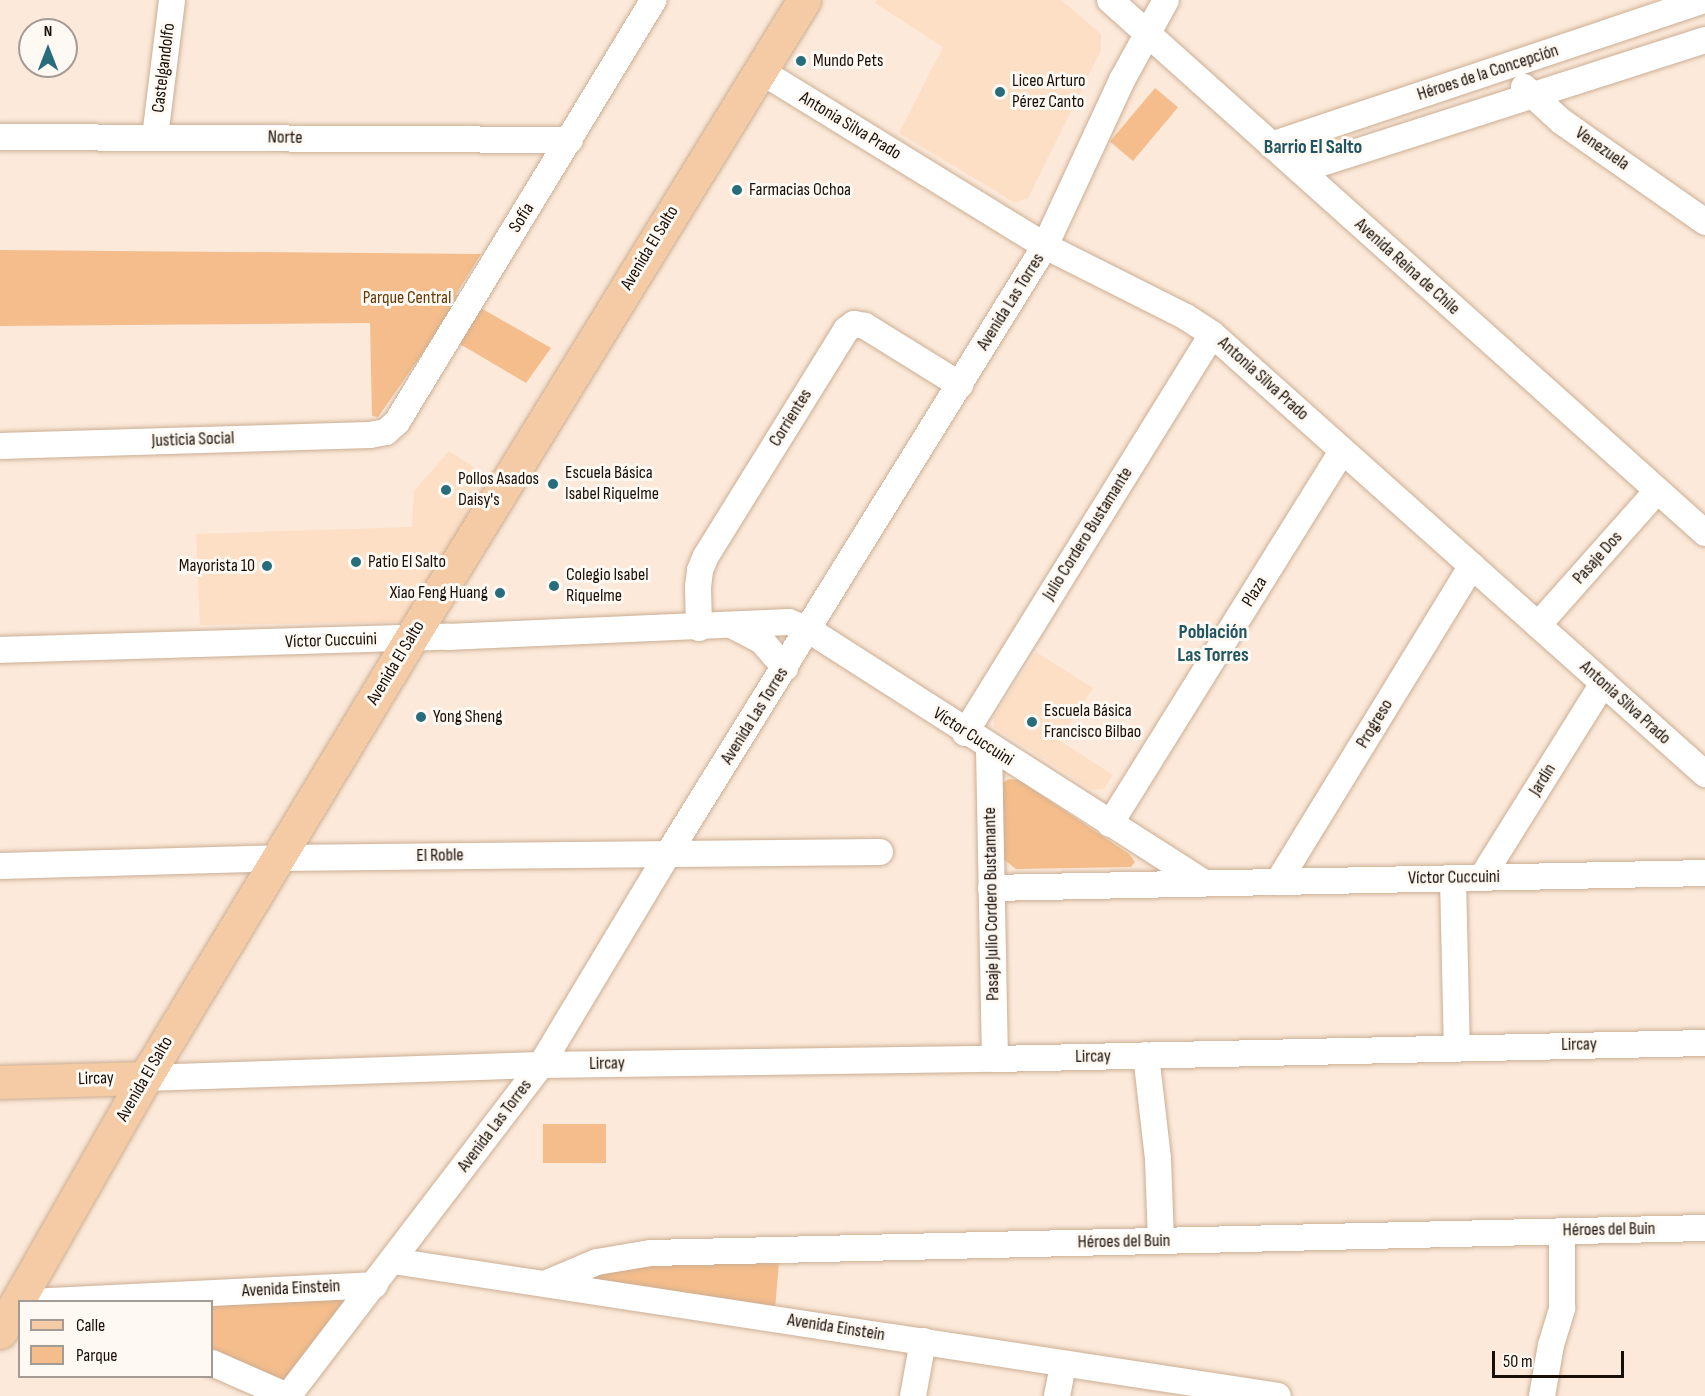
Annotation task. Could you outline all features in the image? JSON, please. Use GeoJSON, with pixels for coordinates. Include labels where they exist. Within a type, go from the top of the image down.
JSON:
{"type":"FeatureCollection","features":[{"type":"Feature","properties":{"kind":"main road","name":"Avenida El Salto"},"geometry":{"type":"LineString","coordinates":[[27,1300],[145,1078],[411,638],[804,0]]}},
{"type":"Feature","properties":{"kind":"main road","name":"Lircay"},"geometry":{"type":"LineString","coordinates":[[0,1082],[145,1078]]}},
{"type":"Feature","properties":{"kind":"main road","name":"Avenida El Salto"},"geometry":{"type":"LineString","coordinates":[[0,1332],[18,1311]]}},
{"type":"Feature","properties":{"kind":"street","name":"Castelgandolfo"},"geometry":{"type":"LineString","coordinates":[[155,137],[172,0]]}},
{"type":"Feature","properties":{"kind":"street","name":"Sofía"},"geometry":{"type":"LineString","coordinates":[[386,432],[397,422],[654,0]]}},
{"type":"Feature","properties":{"kind":"street","name":"Avenida Reina de Chile"},"geometry":{"type":"LineString","coordinates":[[1110,0],[1705,533]]}},
{"type":"Feature","properties":{"kind":"street","name":"Avenida Las Torres"},"geometry":{"type":"LineString","coordinates":[[288,1396],[541,1065],[668,854],[1046,246],[1146,33],[1166,0]]}},
{"type":"Feature","properties":{"kind":"street","name":"Héroes de la Concepción"},"geometry":{"type":"LineString","coordinates":[[1271,145],[1705,0]]}},
{"type":"Feature","properties":{"kind":"street","name":"Héroes de la Concepción"},"geometry":{"type":"LineString","coordinates":[[1300,170],[1705,40]]}},
{"type":"Feature","properties":{"kind":"street","name":"Venezuela"},"geometry":{"type":"LineString","coordinates":[[1506,67],[1561,121],[1705,222]]}},
{"type":"Feature","properties":{"kind":"street","name":"Antonia Silva Prado"},"geometry":{"type":"LineString","coordinates":[[759,70],[1046,246],[1186,317],[1212,334],[1705,774]]}},
{"type":"Feature","properties":{"kind":"street","name":"Norte"},"geometry":{"type":"LineString","coordinates":[[0,136],[570,140]]}},
{"type":"Feature","properties":{"kind":"street","name":"Corrientes"},"geometry":{"type":"LineString","coordinates":[[699,628],[698,587],[700,570],[706,556],[846,330],[854,324],[865,326],[960,385]]}},
{"type":"Feature","properties":{"kind":"street","name":"Julio Cordero Bustamante"},"geometry":{"type":"LineString","coordinates":[[965,733],[1212,334]]}},
{"type":"Feature","properties":{"kind":"street","name":"Justicia Social"},"geometry":{"type":"LineString","coordinates":[[0,446],[370,435],[386,432]]}},
{"type":"Feature","properties":{"kind":"street","name":"Plaza"},"geometry":{"type":"LineString","coordinates":[[1110,824],[1342,451]]}},
{"type":"Feature","properties":{"kind":"street","name":"Pasaje Dos"},"geometry":{"type":"LineString","coordinates":[[1538,625],[1658,491]]}},
{"type":"Feature","properties":{"kind":"street","name":"Progreso"},"geometry":{"type":"LineString","coordinates":[[1278,882],[1472,566]]}},
{"type":"Feature","properties":{"kind":"street","name":"Víctor Cuccuini"},"geometry":{"type":"LineString","coordinates":[[0,650],[699,628],[777,621],[799,625],[1203,883]]}},
{"type":"Feature","properties":{"kind":"street","name":"Víctor Cuccuini"},"geometry":{"type":"LineString","coordinates":[[733,626],[761,640],[785,668]]}},
{"type":"Feature","properties":{"kind":"street","name":"Jardín"},"geometry":{"type":"LineString","coordinates":[[1482,877],[1603,683]]}},
{"type":"Feature","properties":{"kind":"street","name":"Pasaje Julio Cordero Bustamante"},"geometry":{"type":"LineString","coordinates":[[989,748],[994,1059]]}},
{"type":"Feature","properties":{"kind":"street","name":"El Roble"},"geometry":{"type":"LineString","coordinates":[[0,866],[278,858],[880,852]]}},
{"type":"Feature","properties":{"kind":"street","name":"Víctor Cuccuini"},"geometry":{"type":"LineString","coordinates":[[991,888],[1705,873]]}},
{"type":"Feature","properties":{"kind":"street"},"geometry":{"type":"LineString","coordinates":[[1453,878],[1457,1048]]}},
{"type":"Feature","properties":{"kind":"street","name":"Lircay"},"geometry":{"type":"LineString","coordinates":[[145,1078],[541,1065],[1146,1056],[1705,1042]]}},
{"type":"Feature","properties":{"kind":"street"},"geometry":{"type":"LineString","coordinates":[[1146,1056],[1158,1159],[1161,1241]]}},
{"type":"Feature","properties":{"kind":"street"},"geometry":{"type":"LineString","coordinates":[[481,1067],[491,1076],[511,1104]]}},
{"type":"Feature","properties":{"kind":"street","name":"Héroes del Buin"},"geometry":{"type":"LineString","coordinates":[[547,1283],[597,1262],[651,1253],[1705,1228]]}},
{"type":"Feature","properties":{"kind":"street"},"geometry":{"type":"LineString","coordinates":[[1542,1396],[1551,1345],[1562,1308],[1562,1231]]}},
{"type":"Feature","properties":{"kind":"street","name":"Avenida Einstein"},"geometry":{"type":"LineString","coordinates":[[393,1261],[922,1341],[1232,1393],[1278,1396]]}},
{"type":"Feature","properties":{"kind":"street","name":"Avenida Einstein"},"geometry":{"type":"LineString","coordinates":[[67,1300],[375,1285]]}},
{"type":"Feature","properties":{"kind":"street"},"geometry":{"type":"LineString","coordinates":[[913,1396],[922,1341]]}},
{"type":"Feature","properties":{"kind":"street"},"geometry":{"type":"LineString","coordinates":[[213,1364],[288,1396]]}},
{"type":"Feature","properties":{"kind":"street"},"geometry":{"type":"LineString","coordinates":[[1057,1396],[1063,1364]]}},
{"type":"Feature","properties":{"kind":"shaded area","name":"Liceo Arturo Pérez Canto"},"geometry":{"type":"Polygon","coordinates":[[[877,0],[1061,0],[1101,34],[1101,50],[1028,198],[1015,203],[899,133],[943,47],[875,3],[877,0]]]}},
{"type":"Feature","properties":{"kind":"shaded area"},"geometry":{"type":"Polygon","coordinates":[[[449,451],[490,478],[405,622],[200,625],[196,534],[412,527],[414,491],[449,451]]]}},
{"type":"Feature","properties":{"kind":"shaded area","name":"Escuela Básica Francisco Bilbao"},"geometry":{"type":"Polygon","coordinates":[[[1036,652],[1093,688],[1059,740],[1113,775],[1104,789],[1092,790],[994,727],[994,717],[1036,652]]]}},
{"type":"Feature","properties":{"kind":"green space"},"geometry":{"type":"Polygon","coordinates":[[[1155,88],[1178,107],[1133,161],[1110,142],[1155,88]]]}},
{"type":"Feature","properties":{"kind":"green space","name":"Parque Central"},"geometry":{"type":"Polygon","coordinates":[[[0,250],[481,254],[456,294],[551,348],[526,383],[438,331],[378,417],[372,416],[370,323],[0,326],[0,250]]]}},
{"type":"Feature","properties":{"kind":"green space"},"geometry":{"type":"Polygon","coordinates":[[[1009,779],[1019,780],[1129,854],[1135,862],[1131,867],[1016,869],[1002,858],[1001,784],[1009,779]]]}},
{"type":"Feature","properties":{"kind":"green space"},"geometry":{"type":"Polygon","coordinates":[[[543,1124],[606,1124],[606,1163],[543,1163],[543,1124]]]}},
{"type":"Feature","properties":{"kind":"green space"},"geometry":{"type":"Polygon","coordinates":[[[779,1263],[775,1308],[587,1280],[627,1264],[779,1263]]]}},
{"type":"Feature","properties":{"kind":"green space"},"geometry":{"type":"Polygon","coordinates":[[[347,1298],[283,1383],[213,1352],[213,1302],[347,1298]]]}},
{"type":"Feature","properties":{"kind":"place","name":"Mundo Pets"},"geometry":{"type":"Point","coordinates":[801,61]}},
{"type":"Feature","properties":{"kind":"place","name":"Liceo Arturo Pérez Canto"},"geometry":{"type":"Point","coordinates":[1000,92]}},
{"type":"Feature","properties":{"kind":"place","name":"Farmacias Ochoa"},"geometry":{"type":"Point","coordinates":[737,190]}},
{"type":"Feature","properties":{"kind":"place","name":"Escuela Básica Isabel Riquelme"},"geometry":{"type":"Point","coordinates":[553,484]}},
{"type":"Feature","properties":{"kind":"place","name":"Pollos Asados Daisy's"},"geometry":{"type":"Point","coordinates":[446,490]}},
{"type":"Feature","properties":{"kind":"place","name":"Patio El Salto"},"geometry":{"type":"Point","coordinates":[356,562]}},
{"type":"Feature","properties":{"kind":"place","name":"Mayorista 10"},"geometry":{"type":"Point","coordinates":[267,566]}},
{"type":"Feature","properties":{"kind":"place","name":"Colegio Isabel Riquelme"},"geometry":{"type":"Point","coordinates":[554,586]}},
{"type":"Feature","properties":{"kind":"place","name":"Xiao Feng Huang"},"geometry":{"type":"Point","coordinates":[500,593]}},
{"type":"Feature","properties":{"kind":"place","name":"Yong Sheng"},"geometry":{"type":"Point","coordinates":[421,717]}},
{"type":"Feature","properties":{"kind":"place","name":"Escuela Básica Francisco Bilbao"},"geometry":{"type":"Point","coordinates":[1032,722]}},
{"type":"Feature","properties":{"kind":"district","name":"Barrio El Salto"},"geometry":{"type":"Point","coordinates":[1313,147]}},
{"type":"Feature","properties":{"kind":"district","name":"Población Las Torres"},"geometry":{"type":"Point","coordinates":[1213,644]}}]}
